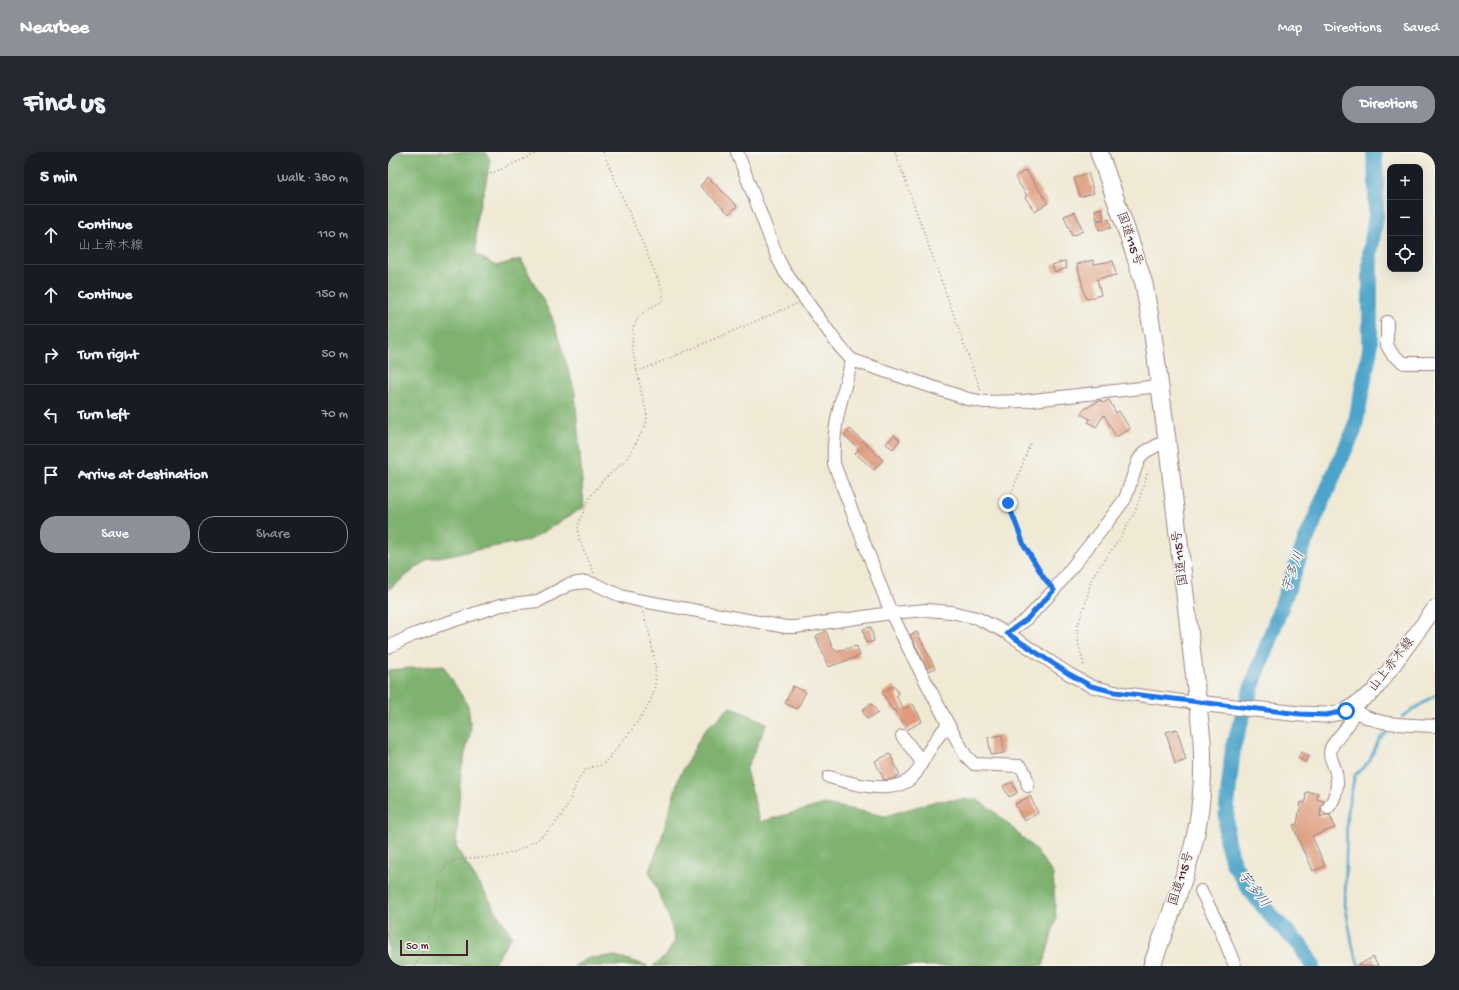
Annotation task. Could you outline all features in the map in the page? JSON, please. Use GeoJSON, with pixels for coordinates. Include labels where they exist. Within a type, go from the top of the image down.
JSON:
{"type":"FeatureCollection","features":[{"type":"Feature","properties":{"kind":"highway","name":"国道115号"},"geometry":{"type":"LineString","coordinates":[[1098,152],[1144,284],[1160,386],[1201,704],[1203,759],[1198,820],[1190,856],[1152,966]]}},
{"type":"Feature","properties":{"kind":"main road","name":"山上赤木線"},"geometry":{"type":"LineString","coordinates":[[1201,704],[1300,714],[1326,715],[1346,711],[1374,691],[1435,608]]}},
{"type":"Feature","properties":{"kind":"street"},"geometry":{"type":"LineString","coordinates":[[737,152],[778,259],[785,272],[840,347],[852,360],[968,399],[985,402],[1024,401],[1160,386]]}},
{"type":"Feature","properties":{"kind":"street"},"geometry":{"type":"LineString","coordinates":[[1387,322],[1386,345],[1392,354],[1404,362],[1435,363]]}},
{"type":"Feature","properties":{"kind":"street"},"geometry":{"type":"LineString","coordinates":[[852,360],[837,417],[833,444],[834,464],[891,613],[966,756],[974,764],[1019,766],[1023,768],[1025,772],[1028,786]]}},
{"type":"Feature","properties":{"kind":"street"},"geometry":{"type":"LineString","coordinates":[[1007,633],[1027,619],[1054,590],[1125,499],[1138,461],[1142,455],[1167,440]]}},
{"type":"Feature","properties":{"kind":"street"},"geometry":{"type":"LineString","coordinates":[[388,647],[431,628],[501,605],[538,601],[568,585],[587,582],[621,596],[638,600],[795,627],[891,613],[927,610],[951,612],[977,618],[1007,633],[1069,674],[1091,686],[1115,692],[1201,704]]}},
{"type":"Feature","properties":{"kind":"street"},"geometry":{"type":"LineString","coordinates":[[1351,708],[1360,714],[1388,724],[1435,726]]}},
{"type":"Feature","properties":{"kind":"street"},"geometry":{"type":"LineString","coordinates":[[1328,808],[1334,801],[1336,790],[1336,775],[1329,755],[1351,720],[1351,708]]}},
{"type":"Feature","properties":{"kind":"street"},"geometry":{"type":"LineString","coordinates":[[828,778],[862,786],[876,787],[895,786],[906,782],[915,774],[930,749],[948,724]]}},
{"type":"Feature","properties":{"kind":"street"},"geometry":{"type":"LineString","coordinates":[[902,736],[922,762]]}},
{"type":"Feature","properties":{"kind":"street"},"geometry":{"type":"LineString","coordinates":[[1201,891],[1235,966]]}},
{"type":"Feature","properties":{"kind":"path"},"geometry":{"type":"LineString","coordinates":[[483,177],[540,152]]}},
{"type":"Feature","properties":{"kind":"path"},"geometry":{"type":"LineString","coordinates":[[597,585],[580,539],[578,522],[590,497],[603,480],[627,460],[646,425],[647,416],[632,346],[633,328],[638,318],[645,311],[661,302],[663,299],[663,291],[603,152]]}},
{"type":"Feature","properties":{"kind":"path"},"geometry":{"type":"LineString","coordinates":[[895,152],[985,402]]}},
{"type":"Feature","properties":{"kind":"path"},"geometry":{"type":"LineString","coordinates":[[637,372],[805,300]]}},
{"type":"Feature","properties":{"kind":"path"},"geometry":{"type":"LineString","coordinates":[[1030,444],[1009,498],[1009,507],[1024,545],[1044,578],[1054,590]]}},
{"type":"Feature","properties":{"kind":"path"},"geometry":{"type":"LineString","coordinates":[[1084,665],[1078,643],[1077,628],[1086,602],[1091,580],[1096,570],[1119,540],[1135,512],[1146,475],[1146,467],[1142,455]]}},
{"type":"Feature","properties":{"kind":"path"},"geometry":{"type":"LineString","coordinates":[[414,966],[418,962],[426,944],[440,875],[447,865],[454,860],[494,857],[518,851],[537,840],[552,826],[567,806],[582,773],[589,767],[602,765],[622,743],[648,705],[653,694],[656,676],[648,626],[638,600]]}},
{"type":"Feature","properties":{"kind":"green space"},"geometry":{"type":"Polygon","coordinates":[[[388,152],[486,152],[490,160],[485,187],[476,219],[476,254],[496,266],[521,259],[552,317],[575,392],[584,507],[530,540],[428,559],[388,590],[388,152]]]}},
{"type":"Feature","properties":{"kind":"green space"},"geometry":{"type":"Polygon","coordinates":[[[443,665],[468,706],[471,730],[461,770],[456,847],[512,936],[492,966],[388,966],[388,670],[443,665]]]}},
{"type":"Feature","properties":{"kind":"green space"},"geometry":{"type":"Polygon","coordinates":[[[730,707],[767,723],[746,770],[760,822],[825,804],[885,816],[936,801],[976,799],[994,811],[1034,848],[1053,874],[1056,919],[1043,966],[653,966],[666,956],[675,940],[669,917],[649,871],[660,843],[679,777],[704,731],[730,707]]]}},
{"type":"Feature","properties":{"kind":"green space"},"geometry":{"type":"Polygon","coordinates":[[[616,956],[648,966],[574,966],[589,958],[616,956]]]}},
{"type":"Feature","properties":{"kind":"building"},"geometry":{"type":"Polygon","coordinates":[[[1026,170],[1048,203],[1035,212],[1025,197],[1027,196],[1015,177],[1026,170]]]}},
{"type":"Feature","properties":{"kind":"building"},"geometry":{"type":"Polygon","coordinates":[[[1088,173],[1094,193],[1080,197],[1074,178],[1088,173]]]}},
{"type":"Feature","properties":{"kind":"building"},"geometry":{"type":"Polygon","coordinates":[[[708,177],[737,206],[729,214],[700,186],[708,177]]]}},
{"type":"Feature","properties":{"kind":"building"},"geometry":{"type":"Polygon","coordinates":[[[1102,208],[1104,219],[1097,220],[1095,210],[1102,208]]]}},
{"type":"Feature","properties":{"kind":"building"},"geometry":{"type":"Polygon","coordinates":[[[1075,212],[1083,231],[1072,236],[1064,216],[1075,212]]]}},
{"type":"Feature","properties":{"kind":"building"},"geometry":{"type":"Polygon","coordinates":[[[1109,219],[1111,228],[1099,230],[1097,221],[1109,219]]]}},
{"type":"Feature","properties":{"kind":"building"},"geometry":{"type":"Polygon","coordinates":[[[1093,260],[1094,264],[1113,261],[1116,275],[1097,279],[1101,295],[1086,299],[1077,264],[1093,260]]]}},
{"type":"Feature","properties":{"kind":"building"},"geometry":{"type":"Polygon","coordinates":[[[1065,261],[1067,268],[1055,272],[1052,265],[1065,261]]]}},
{"type":"Feature","properties":{"kind":"building"},"geometry":{"type":"Polygon","coordinates":[[[1100,400],[1103,403],[1109,400],[1116,413],[1119,411],[1130,429],[1116,437],[1104,415],[1096,427],[1088,422],[1090,419],[1081,414],[1083,410],[1100,400]]]}},
{"type":"Feature","properties":{"kind":"building"},"geometry":{"type":"Polygon","coordinates":[[[850,429],[883,460],[874,470],[855,453],[859,449],[844,435],[850,429]]]}},
{"type":"Feature","properties":{"kind":"building"},"geometry":{"type":"Polygon","coordinates":[[[894,435],[900,440],[893,449],[886,444],[894,435]]]}},
{"type":"Feature","properties":{"kind":"building"},"geometry":{"type":"Polygon","coordinates":[[[871,627],[874,641],[866,643],[863,629],[871,627]]]}},
{"type":"Feature","properties":{"kind":"building"},"geometry":{"type":"Polygon","coordinates":[[[826,631],[833,649],[836,651],[857,646],[860,656],[828,667],[816,636],[826,631]]]}},
{"type":"Feature","properties":{"kind":"building"},"geometry":{"type":"Polygon","coordinates":[[[917,632],[935,668],[929,671],[910,635],[917,632]]]}},
{"type":"Feature","properties":{"kind":"building"},"geometry":{"type":"Polygon","coordinates":[[[793,686],[806,692],[797,709],[785,703],[793,686]]]}},
{"type":"Feature","properties":{"kind":"building"},"geometry":{"type":"Polygon","coordinates":[[[894,686],[899,694],[896,696],[904,709],[913,704],[922,721],[907,730],[895,709],[893,711],[882,693],[894,686]]]}},
{"type":"Feature","properties":{"kind":"building"},"geometry":{"type":"Polygon","coordinates":[[[872,704],[878,713],[867,719],[862,710],[872,704]]]}},
{"type":"Feature","properties":{"kind":"building"},"geometry":{"type":"Polygon","coordinates":[[[1177,729],[1186,760],[1175,764],[1166,732],[1177,729]]]}},
{"type":"Feature","properties":{"kind":"building"},"geometry":{"type":"Polygon","coordinates":[[[1002,735],[1004,753],[991,755],[988,737],[1002,735]]]}},
{"type":"Feature","properties":{"kind":"building"},"geometry":{"type":"Polygon","coordinates":[[[1301,752],[1309,756],[1305,762],[1298,758],[1301,752]]]}},
{"type":"Feature","properties":{"kind":"building"},"geometry":{"type":"Polygon","coordinates":[[[890,754],[900,775],[892,779],[884,780],[875,761],[890,754]]]}},
{"type":"Feature","properties":{"kind":"building"},"geometry":{"type":"Polygon","coordinates":[[[1012,782],[1017,793],[1009,797],[1003,786],[1012,782]]]}},
{"type":"Feature","properties":{"kind":"building"},"geometry":{"type":"Polygon","coordinates":[[[1306,792],[1318,793],[1317,799],[1324,801],[1321,807],[1320,817],[1330,815],[1335,828],[1312,836],[1325,866],[1313,871],[1293,825],[1297,824],[1301,802],[1305,803],[1306,792]]]}},
{"type":"Feature","properties":{"kind":"building"},"geometry":{"type":"Polygon","coordinates":[[[1030,796],[1038,813],[1024,821],[1015,804],[1030,796]]]}},
{"type":"Feature","properties":{"kind":"building"},"geometry":{"type":"Polygon","coordinates":[[[1373,957],[1378,966],[1357,966],[1373,957]]]}},
{"type":"Feature","properties":{"kind":"waterway","name":"宇多川"},"geometry":{"type":"LineString","coordinates":[[1313,966],[1300,945],[1271,916],[1250,890],[1233,863],[1226,839],[1227,806],[1233,747],[1251,689],[1305,542],[1354,431],[1370,349],[1370,255],[1376,215],[1374,152]]}},
{"type":"Feature","properties":{"kind":"waterway"},"geometry":{"type":"LineString","coordinates":[[1402,717],[1435,695]]}},
{"type":"Feature","properties":{"kind":"waterway"},"geometry":{"type":"LineString","coordinates":[[1359,966],[1353,948],[1345,904],[1347,812],[1355,775],[1369,762],[1379,739],[1387,732]]}},
{"type":"Feature","properties":{"kind":"route"},"geometry":{"type":"LineString","coordinates":[[1008,503],[1024,545],[1044,578],[1054,590],[1027,619],[1007,633],[1069,674],[1091,686],[1115,692],[1205,704],[1300,714],[1326,715],[1346,711]]}}]}
